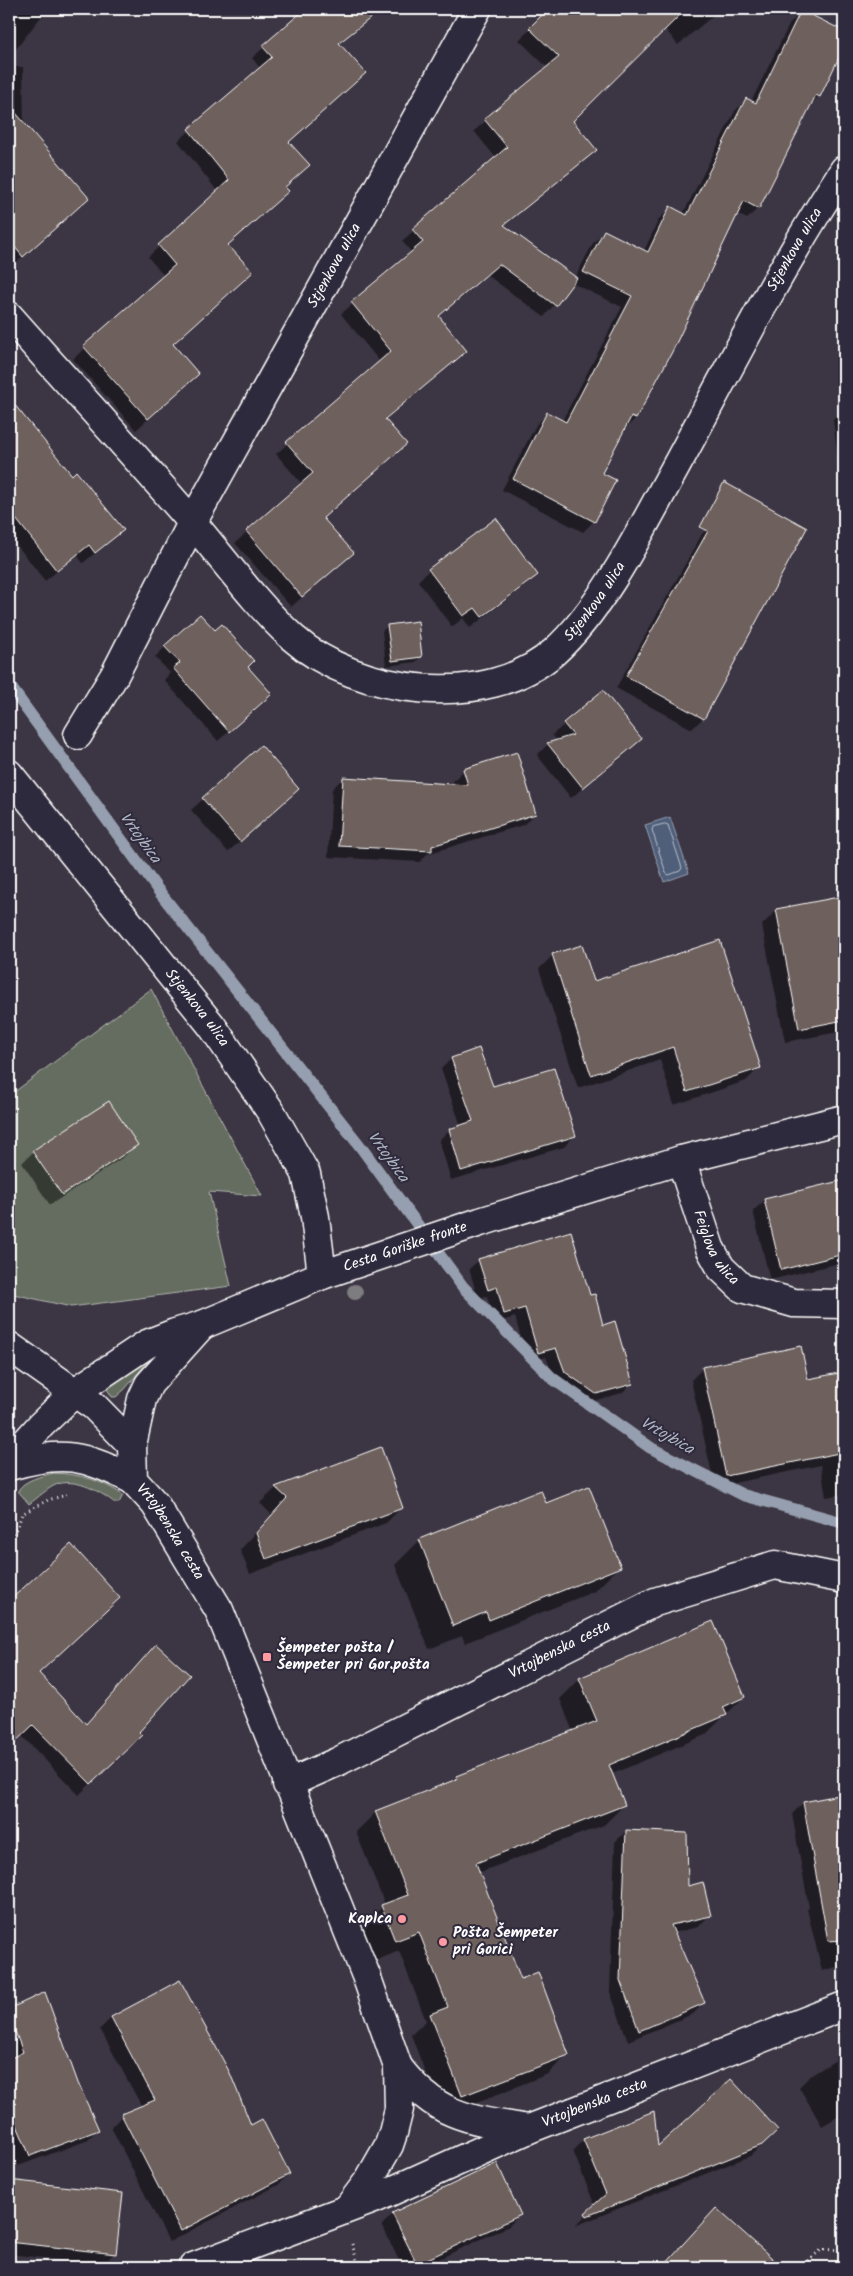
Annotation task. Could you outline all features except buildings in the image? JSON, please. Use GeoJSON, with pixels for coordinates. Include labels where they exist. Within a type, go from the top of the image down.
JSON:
{"type":"FeatureCollection","features":[{"type":"Feature","properties":{"kind":"street","name":"Stjenkova ulica"},"geometry":{"type":"LineString","coordinates":[[78,734],[114,676],[192,523],[477,9]]}},
{"type":"Feature","properties":{"kind":"street","name":"Stjenkova ulica"},"geometry":{"type":"LineString","coordinates":[[9,316],[192,523],[235,576],[294,639],[325,660],[362,676],[405,686],[448,689],[495,684],[531,669],[555,651],[595,607],[646,521],[759,314],[844,170]]}},
{"type":"Feature","properties":{"kind":"street","name":"Stjenkova ulica"},"geometry":{"type":"LineString","coordinates":[[9,774],[212,1026],[272,1112],[306,1174],[315,1217],[322,1275]]}},
{"type":"Feature","properties":{"kind":"street","name":"Cesta Goriške fronte"},"geometry":{"type":"LineString","coordinates":[[9,1461],[41,1425],[75,1392],[147,1344],[202,1324],[322,1275],[480,1222],[682,1160],[844,1119]]}},
{"type":"Feature","properties":{"kind":"street","name":"Feiglova ulica"},"geometry":{"type":"LineString","coordinates":[[682,1160],[710,1248],[721,1268],[742,1288],[794,1303],[844,1304]]}},
{"type":"Feature","properties":{"kind":"street","name":"Vrtojbenska cesta"},"geometry":{"type":"LineString","coordinates":[[202,1324],[149,1384],[142,1399],[132,1445],[133,1480],[155,1504],[218,1610],[367,1978],[398,2067],[399,2109],[389,2145],[369,2180],[348,2208]]}},
{"type":"Feature","properties":{"kind":"street"},"geometry":{"type":"LineString","coordinates":[[10,1350],[94,1406],[132,1445]]}},
{"type":"Feature","properties":{"kind":"street"},"geometry":{"type":"LineString","coordinates":[[9,1466],[38,1458],[65,1456],[100,1463],[133,1480]]}},
{"type":"Feature","properties":{"kind":"street","name":"Vrtojbenska cesta"},"geometry":{"type":"LineString","coordinates":[[287,1784],[346,1758],[655,1602],[775,1565],[844,1579]]}},
{"type":"Feature","properties":{"kind":"street","name":"Vrtojbenska cesta"},"geometry":{"type":"LineString","coordinates":[[193,2267],[374,2199],[529,2129],[844,2006]]}},
{"type":"Feature","properties":{"kind":"street"},"geometry":{"type":"LineString","coordinates":[[398,2067],[425,2098],[445,2109],[478,2121],[529,2129]]}},
{"type":"Feature","properties":{"kind":"path"},"geometry":{"type":"LineString","coordinates":[[9,1537],[17,1528],[22,1514],[48,1500],[73,1494]]}},
{"type":"Feature","properties":{"kind":"path"},"geometry":{"type":"LineString","coordinates":[[800,2267],[821,2250],[844,2249]]}},
{"type":"Feature","properties":{"kind":"green space"},"geometry":{"type":"Polygon","coordinates":[[[151,989],[262,1196],[209,1192],[231,1286],[71,1307],[9,1293],[9,1096],[151,989]]]}},
{"type":"Feature","properties":{"kind":"green space"},"geometry":{"type":"Polygon","coordinates":[[[185,1338],[144,1366],[125,1389],[116,1397],[112,1397],[107,1389],[108,1385],[132,1364],[185,1338]]]}},
{"type":"Feature","properties":{"kind":"green space"},"geometry":{"type":"Polygon","coordinates":[[[54,1473],[90,1479],[107,1485],[123,1495],[119,1503],[115,1503],[81,1484],[65,1483],[50,1488],[29,1504],[18,1491],[28,1481],[54,1473]]]}},
{"type":"Feature","properties":{"kind":"water"},"geometry":{"type":"Polygon","coordinates":[[[670,817],[689,873],[664,882],[645,825],[670,817]]]}},
{"type":"Feature","properties":{"kind":"waterway","name":"Vrtojbica"},"geometry":{"type":"LineString","coordinates":[[9,685],[158,890],[360,1146],[463,1287],[552,1378],[651,1448],[743,1495],[844,1523]]}},
{"type":"Feature","properties":{"kind":"place","name":"Šempeter pošta / Šempeter pri Gor.pošta"},"geometry":{"type":"Point","coordinates":[267,1657]}},
{"type":"Feature","properties":{"kind":"place","name":"Kaplca"},"geometry":{"type":"Point","coordinates":[402,1919]}},
{"type":"Feature","properties":{"kind":"place","name":"Pošta Šempeter pri Gorici"},"geometry":{"type":"Point","coordinates":[443,1942]}}]}
